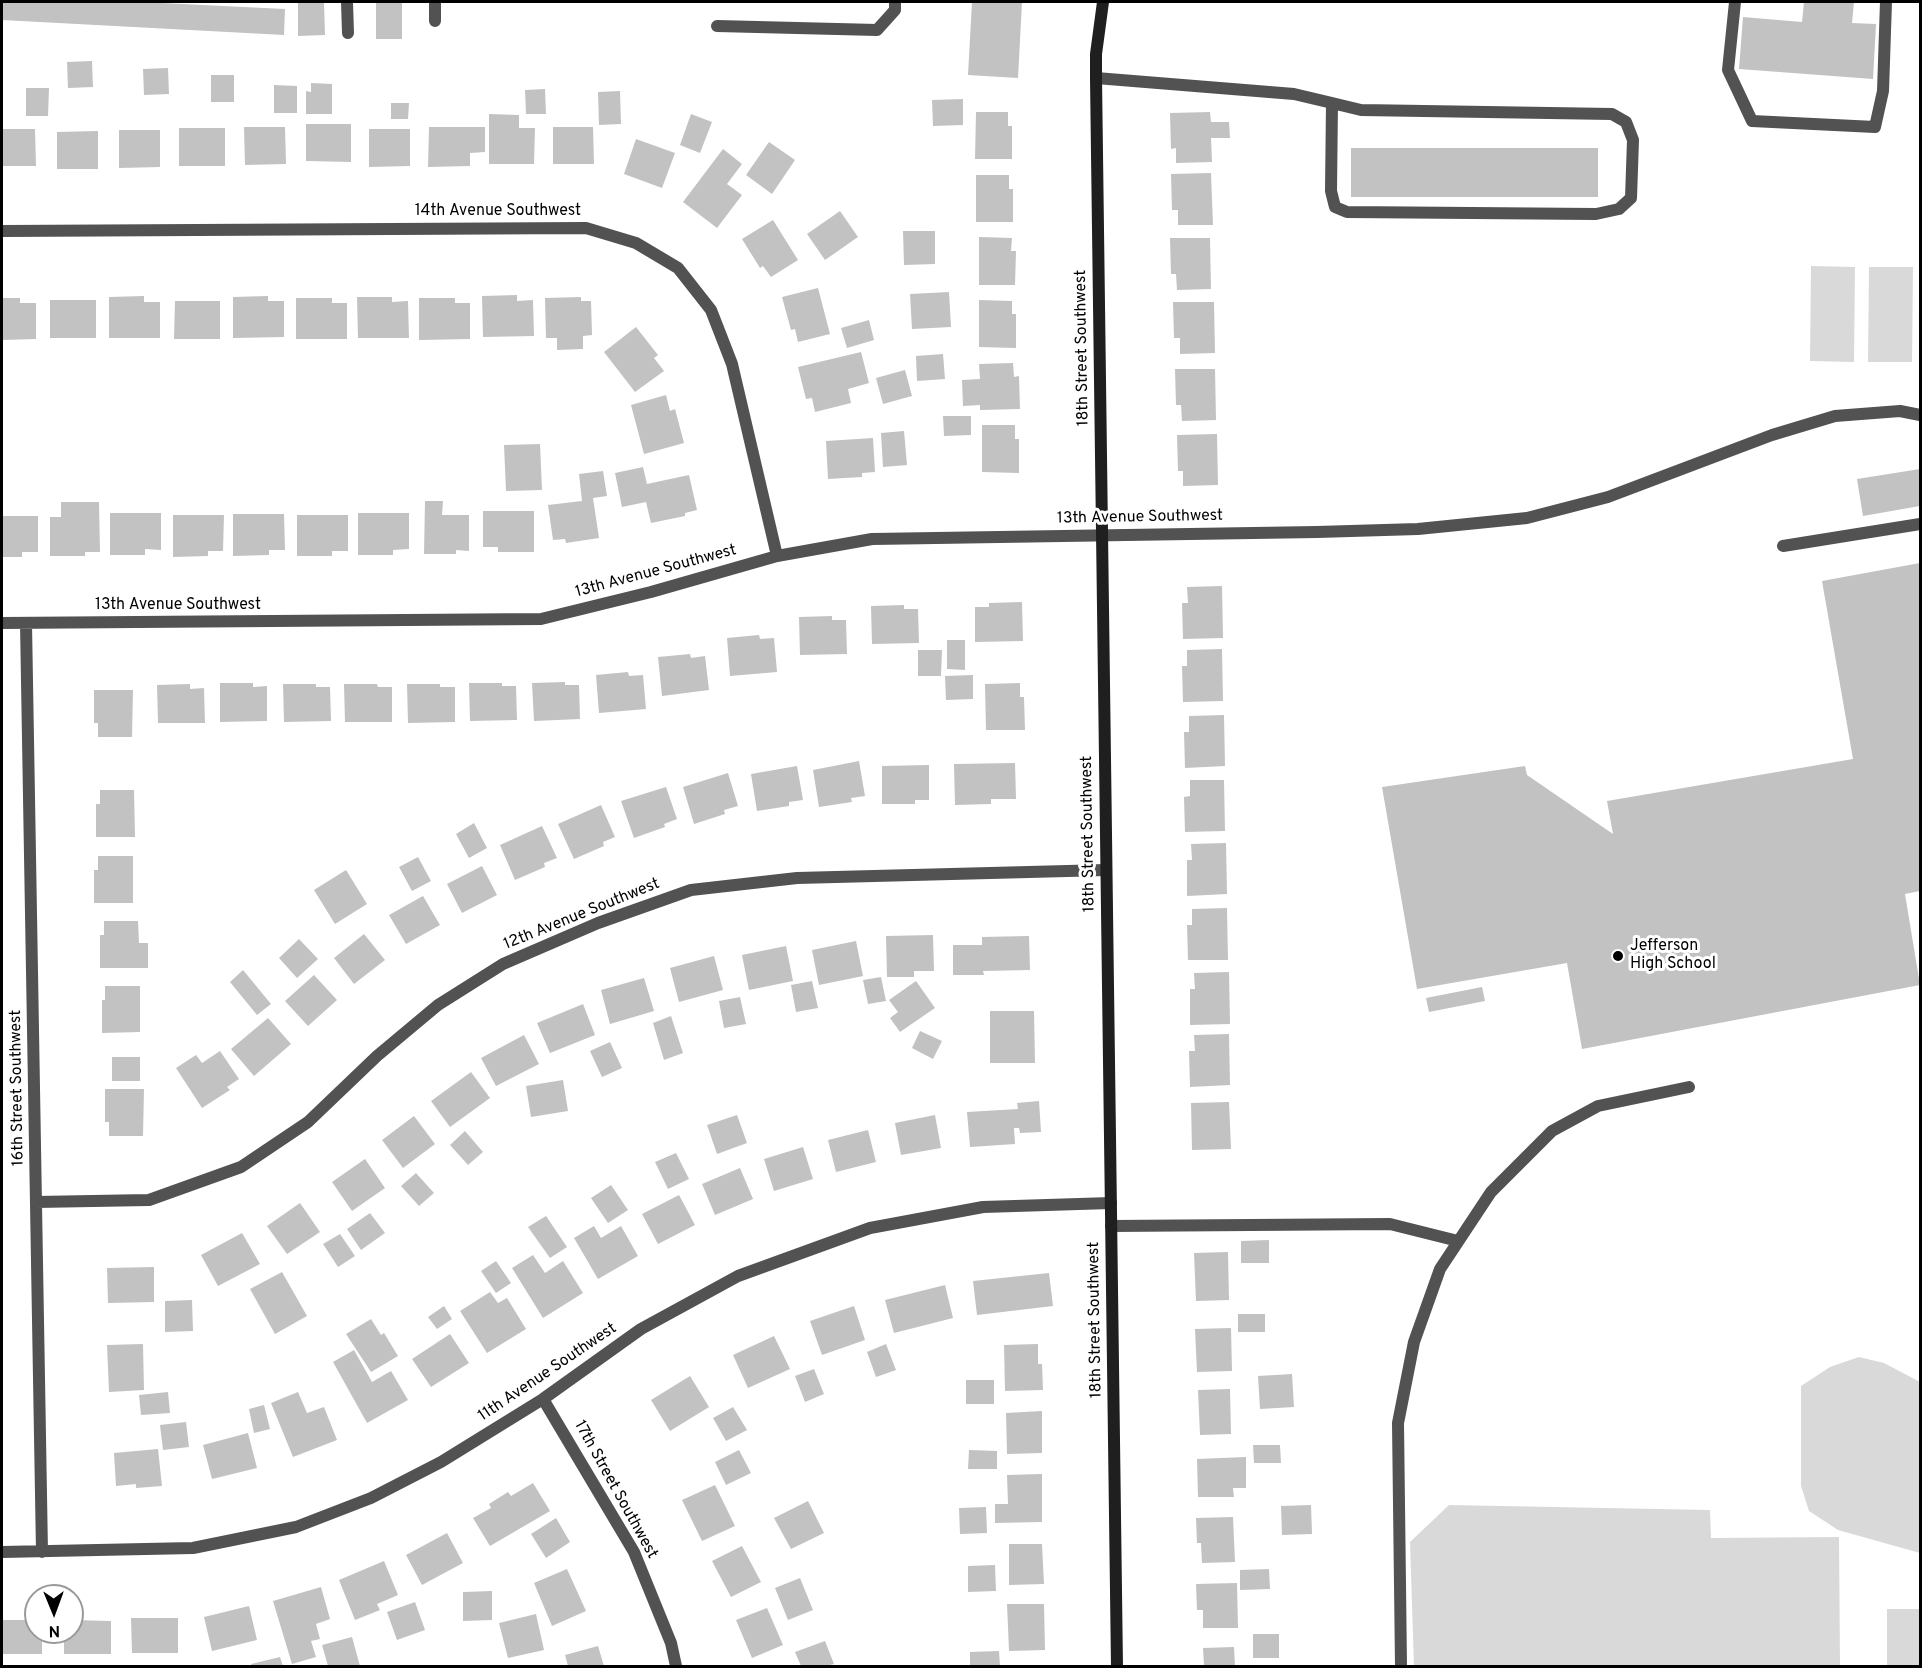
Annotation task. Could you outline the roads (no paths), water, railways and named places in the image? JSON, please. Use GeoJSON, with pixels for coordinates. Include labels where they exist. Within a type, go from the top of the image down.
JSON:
{"type":"FeatureCollection","features":[{"type":"Feature","properties":{"kind":"street"},"geometry":{"type":"LineString","coordinates":[[347,2],[348,33]]}},
{"type":"Feature","properties":{"kind":"street"},"geometry":{"type":"LineString","coordinates":[[435,2],[435,21]]}},
{"type":"Feature","properties":{"kind":"street"},"geometry":{"type":"LineString","coordinates":[[717,26],[877,30],[895,10],[895,2]]}},
{"type":"Feature","properties":{"kind":"street","name":"18th Street Southwest"},"geometry":{"type":"LineString","coordinates":[[1103,2],[1096,54],[1096,78],[1117,1666]]}},
{"type":"Feature","properties":{"kind":"street"},"geometry":{"type":"LineString","coordinates":[[1734,2],[1728,70],[1752,121],[1875,127],[1883,91],[1886,2]]}},
{"type":"Feature","properties":{"kind":"street"},"geometry":{"type":"LineString","coordinates":[[1096,78],[1294,94],[1332,103],[1361,110],[1612,114],[1626,122],[1633,140],[1631,198],[1619,209],[1596,214],[1347,213],[1335,207],[1331,191],[1332,103]]}},
{"type":"Feature","properties":{"kind":"street","name":"14th Avenue Southwest"},"geometry":{"type":"LineString","coordinates":[[2,231],[586,228],[636,243],[678,268],[711,310],[732,364],[777,556]]}},
{"type":"Feature","properties":{"kind":"street","name":"13th Avenue Southwest"},"geometry":{"type":"LineString","coordinates":[[2,623],[540,619],[651,592],[777,556],[872,538],[1418,529],[1527,518],[1608,497],[1772,435],[1835,416],[1900,411],[1920,415]]}},
{"type":"Feature","properties":{"kind":"street"},"geometry":{"type":"LineString","coordinates":[[1784,546],[1920,524]]}},
{"type":"Feature","properties":{"kind":"street","name":"16th Street Southwest"},"geometry":{"type":"LineString","coordinates":[[26,623],[42,1552]]}},
{"type":"Feature","properties":{"kind":"street","name":"12th Avenue Southwest"},"geometry":{"type":"LineString","coordinates":[[36,1202],[149,1200],[241,1167],[308,1122],[377,1056],[438,1005],[503,964],[598,923],[690,890],[797,878],[1106,870]]}},
{"type":"Feature","properties":{"kind":"street"},"geometry":{"type":"LineString","coordinates":[[1401,1666],[1398,1423],[1414,1342],[1440,1269],[1491,1192],[1552,1131],[1598,1106],[1689,1087]]}},
{"type":"Feature","properties":{"kind":"street","name":"11th Avenue Southwest"},"geometry":{"type":"LineString","coordinates":[[2,1552],[193,1548],[296,1527],[371,1498],[441,1462],[543,1399],[641,1329],[738,1276],[870,1228],[982,1207],[1110,1203]]}},
{"type":"Feature","properties":{"kind":"street"},"geometry":{"type":"LineString","coordinates":[[1111,1226],[1390,1224],[1458,1241]]}},
{"type":"Feature","properties":{"kind":"street","name":"17th Street Southwest"},"geometry":{"type":"LineString","coordinates":[[543,1399],[634,1552],[670,1643],[676,1666]]}},
{"type":"Feature","properties":{"kind":"place","name":"Jefferson High School"},"geometry":{"type":"Point","coordinates":[1618,956]}}]}
